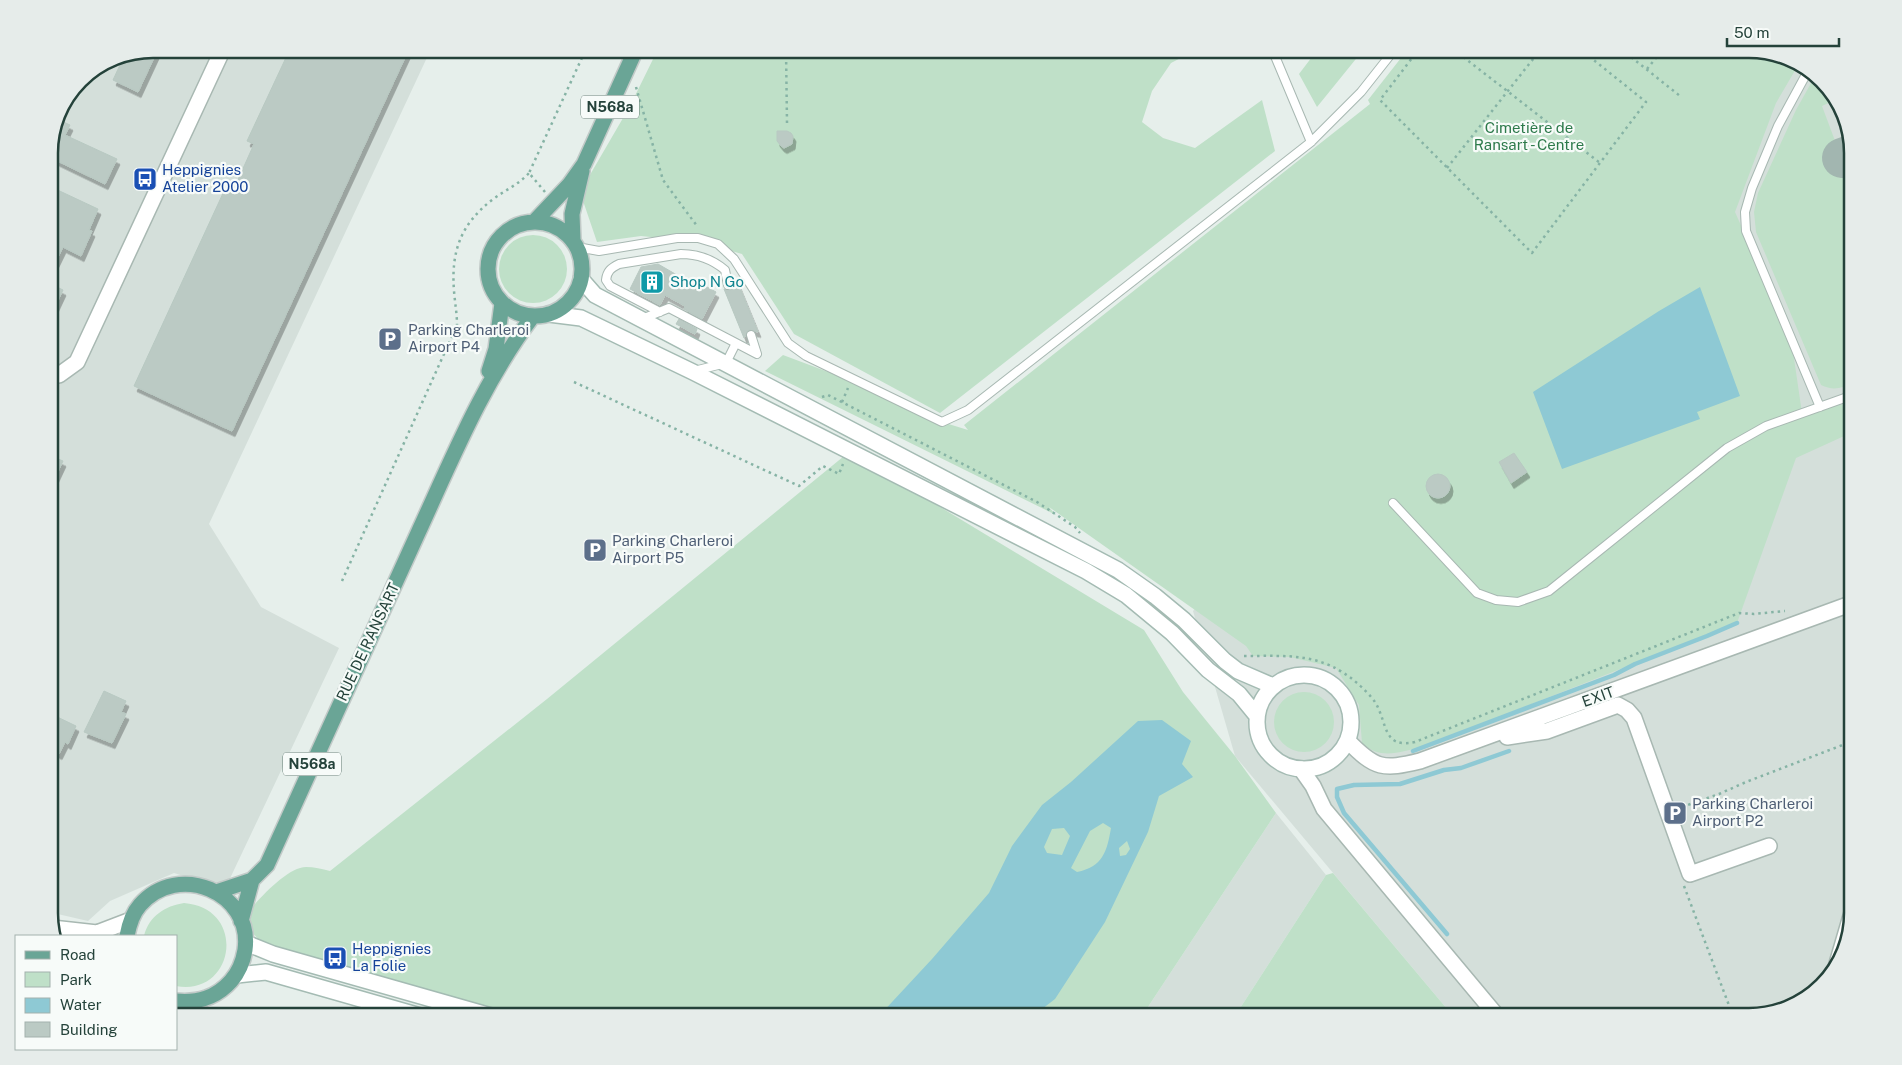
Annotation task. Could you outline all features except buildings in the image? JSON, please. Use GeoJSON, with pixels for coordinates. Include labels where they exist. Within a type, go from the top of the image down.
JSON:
{"type":"FeatureCollection","features":[{"type":"Feature","properties":{"kind":"main road","name":"N568a"},"geometry":{"type":"LineString","coordinates":[[581,279],[582,263],[575,244],[572,214],[584,164],[632,58]]}},
{"type":"Feature","properties":{"kind":"main road","name":"N568a"},"geometry":{"type":"LineString","coordinates":[[502,303],[492,290],[487,275],[488,258],[494,244],[505,232],[519,224],[535,221],[569,185],[584,164]]}},
{"type":"Feature","properties":{"kind":"main road"},"geometry":{"type":"LineString","coordinates":[[535,221],[550,223],[563,230],[575,244]]}},
{"type":"Feature","properties":{"kind":"main road"},"geometry":{"type":"LineString","coordinates":[[502,303],[516,312],[533,316],[549,314],[564,307],[575,294],[581,279]]}},
{"type":"Feature","properties":{"kind":"main road","name":"RUE DE RANSART"},"geometry":{"type":"LineString","coordinates":[[479,401],[496,349],[502,303]]}},
{"type":"Feature","properties":{"kind":"main road","name":"RUE DE RANSART"},"geometry":{"type":"LineString","coordinates":[[216,892],[252,880],[267,865],[366,644],[479,401],[507,352],[533,316]]}},
{"type":"Feature","properties":{"kind":"main road","name":"RUE DE RANSART"},"geometry":{"type":"LineString","coordinates":[[241,921],[252,880]]}},
{"type":"Feature","properties":{"kind":"main road","name":"N568a"},"geometry":{"type":"LineString","coordinates":[[126,935],[131,920],[140,906],[152,894],[167,886],[184,883],[200,885],[216,892],[229,902],[241,921],[246,942],[244,959],[237,975],[224,988],[209,998],[191,1002],[178,1001]]}},
{"type":"Feature","properties":{"kind":"street"},"geometry":{"type":"LineString","coordinates":[[58,375],[77,362],[219,58]]}},
{"type":"Feature","properties":{"kind":"street"},"geometry":{"type":"LineString","coordinates":[[581,279],[595,294],[1118,570],[1155,596],[1184,620],[1225,661],[1238,671],[1273,686]]}},
{"type":"Feature","properties":{"kind":"street"},"geometry":{"type":"LineString","coordinates":[[549,314],[581,318],[693,372],[1086,571],[1126,595],[1172,633],[1218,678],[1239,694],[1257,716]]}},
{"type":"Feature","properties":{"kind":"street","name":"EXIT"},"geometry":{"type":"LineString","coordinates":[[1348,741],[1369,761],[1386,767],[1420,761],[1844,606]]}},
{"type":"Feature","properties":{"kind":"street"},"geometry":{"type":"LineString","coordinates":[[1296,675],[1309,675],[1321,678],[1332,684],[1342,693],[1348,704],[1351,716],[1351,729],[1348,741],[1340,754],[1329,763],[1301,770],[1290,768],[1280,763],[1264,748],[1257,727],[1257,716],[1260,704],[1273,686],[1284,679],[1296,675]]}},
{"type":"Feature","properties":{"kind":"street"},"geometry":{"type":"LineString","coordinates":[[1447,752],[1520,734],[1547,732],[1618,705],[1627,710],[1634,718],[1686,876],[1769,846]]}},
{"type":"Feature","properties":{"kind":"street"},"geometry":{"type":"LineString","coordinates":[[1301,770],[1313,786],[1324,809],[1491,1008]]}},
{"type":"Feature","properties":{"kind":"street"},"geometry":{"type":"LineString","coordinates":[[59,929],[100,935],[131,920]]}},
{"type":"Feature","properties":{"kind":"street"},"geometry":{"type":"LineString","coordinates":[[246,942],[273,954],[462,1008]]}},
{"type":"Feature","properties":{"kind":"street"},"geometry":{"type":"LineString","coordinates":[[237,975],[266,972],[392,1008]]}},
{"type":"Feature","properties":{"kind":"lane"},"geometry":{"type":"LineString","coordinates":[[1276,58],[1311,142]]}},
{"type":"Feature","properties":{"kind":"lane"},"geometry":{"type":"LineString","coordinates":[[575,244],[599,251],[676,238],[698,238],[718,244],[734,258],[788,343],[806,356],[942,422],[968,410],[1311,142],[1361,92],[1388,58]]}},
{"type":"Feature","properties":{"kind":"lane"},"geometry":{"type":"LineString","coordinates":[[1805,76],[1778,126],[1752,188],[1745,212],[1746,232],[1820,407]]}},
{"type":"Feature","properties":{"kind":"lane"},"geometry":{"type":"LineString","coordinates":[[660,312],[610,286],[606,280],[606,274],[612,267],[619,264],[691,254],[707,258],[725,270],[728,285]]}},
{"type":"Feature","properties":{"kind":"lane"},"geometry":{"type":"LineString","coordinates":[[642,319],[669,308],[757,354],[751,335]]}},
{"type":"Feature","properties":{"kind":"lane"},"geometry":{"type":"LineString","coordinates":[[693,372],[726,363],[736,343]]}},
{"type":"Feature","properties":{"kind":"lane"},"geometry":{"type":"LineString","coordinates":[[1392,503],[1477,593],[1496,600],[1518,602],[1549,591],[1727,448],[1766,426],[1844,398]]}},
{"type":"Feature","properties":{"kind":"path"},"geometry":{"type":"LineString","coordinates":[[342,581],[457,325],[454,266],[459,238],[474,216],[492,200],[518,184],[529,173],[582,58]]}},
{"type":"Feature","properties":{"kind":"path"},"geometry":{"type":"LineString","coordinates":[[786,58],[787,123]]}},
{"type":"Feature","properties":{"kind":"path"},"geometry":{"type":"LineString","coordinates":[[1412,58],[1380,100],[1532,253],[1646,102],[1591,58]]}},
{"type":"Feature","properties":{"kind":"path"},"geometry":{"type":"LineString","coordinates":[[1465,58],[1600,163]]}},
{"type":"Feature","properties":{"kind":"path"},"geometry":{"type":"LineString","coordinates":[[1448,168],[1535,58]]}},
{"type":"Feature","properties":{"kind":"path"},"geometry":{"type":"LineString","coordinates":[[1632,58],[1680,96]]}},
{"type":"Feature","properties":{"kind":"path"},"geometry":{"type":"LineString","coordinates":[[1646,69],[1655,58]]}},
{"type":"Feature","properties":{"kind":"path"},"geometry":{"type":"LineString","coordinates":[[639,80],[636,88],[663,180],[701,231]]}},
{"type":"Feature","properties":{"kind":"path"},"geometry":{"type":"LineString","coordinates":[[529,173],[548,196]]}},
{"type":"Feature","properties":{"kind":"path"},"geometry":{"type":"LineString","coordinates":[[842,402],[853,378]]}},
{"type":"Feature","properties":{"kind":"path"},"geometry":{"type":"LineString","coordinates":[[574,382],[799,486],[823,466],[839,474],[850,452]]}},
{"type":"Feature","properties":{"kind":"path"},"geometry":{"type":"LineString","coordinates":[[1238,656],[1311,658],[1336,668],[1356,683],[1375,702],[1392,740],[1404,745],[1424,739],[1739,613],[1754,614],[1794,610]]}},
{"type":"Feature","properties":{"kind":"path"},"geometry":{"type":"LineString","coordinates":[[1681,807],[1727,791],[1844,744]]}},
{"type":"Feature","properties":{"kind":"path"},"geometry":{"type":"LineString","coordinates":[[1686,876],[1730,1008]]}},
{"type":"Feature","properties":{"kind":"shaded area"},"geometry":{"type":"Polygon","coordinates":[[[427,58],[209,524],[261,607],[339,648],[225,889],[174,873],[110,901],[88,921],[58,914],[58,140],[67,110],[90,81],[110,67],[134,59],[427,58]]]}},
{"type":"Feature","properties":{"kind":"shaded area"},"geometry":{"type":"Polygon","coordinates":[[[1740,58],[1762,58],[1786,65],[1797,70],[1821,90],[1835,110],[1843,134],[1844,146],[1844,925],[1832,960],[1817,980],[1797,995],[1786,1000],[1762,1007],[1750,1008],[1446,1008],[1235,756],[1193,611],[1740,58]]]}},
{"type":"Feature","properties":{"kind":"shaded area"},"geometry":{"type":"Polygon","coordinates":[[[1276,813],[1326,875],[1240,1008],[1147,1008],[1276,813]]]}},
{"type":"Feature","properties":{"kind":"green space"},"geometry":{"type":"Polygon","coordinates":[[[654,58],[1181,58],[1171,63],[1152,91],[1142,122],[1163,138],[1195,148],[1262,100],[1275,151],[940,413],[794,334],[742,254],[700,242],[641,236],[597,242],[580,192],[630,106],[654,58]]]}},
{"type":"Feature","properties":{"kind":"green space"},"geometry":{"type":"Polygon","coordinates":[[[1311,58],[1357,58],[1317,107],[1299,74],[1311,58]]]}},
{"type":"Feature","properties":{"kind":"green space","name":"Cimetière de Ransart - Centre"},"geometry":{"type":"Polygon","coordinates":[[[1401,58],[1762,58],[1796,69],[1776,103],[1735,212],[1791,338],[1802,413],[1844,404],[1844,436],[1796,458],[1737,623],[1423,747],[1391,753],[1376,752],[1362,743],[1359,705],[1336,668],[1290,657],[1253,656],[1246,646],[1049,507],[1056,515],[765,371],[783,355],[879,391],[942,422],[968,430],[964,425],[1370,104],[1368,100],[1401,58]]]}},
{"type":"Feature","properties":{"kind":"green space"},"geometry":{"type":"Polygon","coordinates":[[[1812,81],[1830,102],[1822,106],[1844,165],[1844,387],[1829,388],[1821,385],[1756,232],[1754,212],[1758,193],[1796,110],[1812,81]]]}},
{"type":"Feature","properties":{"kind":"green space"},"geometry":{"type":"Polygon","coordinates":[[[533,235],[546,238],[557,245],[564,256],[567,269],[564,282],[557,293],[546,300],[533,303],[520,300],[509,293],[502,282],[499,269],[502,256],[509,245],[520,238],[533,235]]]}},
{"type":"Feature","properties":{"kind":"green space"},"geometry":{"type":"Polygon","coordinates":[[[849,452],[1144,630],[1183,692],[1235,756],[1276,813],[1147,1008],[463,1008],[273,954],[241,921],[270,888],[289,873],[306,867],[330,871],[547,699],[849,452]]]}},
{"type":"Feature","properties":{"kind":"green space"},"geometry":{"type":"Polygon","coordinates":[[[1298,692],[1310,692],[1321,697],[1329,705],[1334,716],[1332,734],[1321,747],[1310,752],[1298,752],[1287,747],[1279,739],[1274,728],[1274,716],[1279,705],[1287,697],[1298,692]]]}},
{"type":"Feature","properties":{"kind":"green space"},"geometry":{"type":"Polygon","coordinates":[[[1333,873],[1446,1008],[1240,1008],[1326,875],[1333,873]]]}},
{"type":"Feature","properties":{"kind":"green space"},"geometry":{"type":"Polygon","coordinates":[[[184,903],[204,908],[218,920],[225,934],[226,950],[221,966],[211,978],[196,986],[178,986],[178,935],[144,935],[150,923],[159,913],[177,904],[184,903]]]}},
{"type":"Feature","properties":{"kind":"water"},"geometry":{"type":"Polygon","coordinates":[[[1700,287],[1740,396],[1697,412],[1700,419],[1562,469],[1533,392],[1659,311],[1700,287]]]}},
{"type":"Feature","properties":{"kind":"water"},"geometry":{"type":"Polygon","coordinates":[[[1162,720],[1191,741],[1182,764],[1193,777],[1159,796],[1148,832],[1105,922],[1055,999],[1043,1008],[886,1008],[989,893],[1012,846],[1042,805],[1071,782],[1138,721],[1162,720]],[[1103,823],[1090,831],[1071,868],[1077,872],[1093,866],[1102,857],[1108,844],[1111,828],[1103,823]],[[1064,828],[1052,829],[1044,847],[1047,853],[1062,855],[1070,836],[1064,828]],[[1127,841],[1119,848],[1120,856],[1126,855],[1130,849],[1127,841]]]}},
{"type":"Feature","properties":{"kind":"waterway"},"geometry":{"type":"LineString","coordinates":[[1413,751],[1614,675],[1635,664],[1737,623]]}},
{"type":"Feature","properties":{"kind":"waterway"},"geometry":{"type":"LineString","coordinates":[[1447,934],[1344,813],[1337,797],[1337,789],[1354,785],[1400,784],[1444,770],[1461,768],[1509,751]]}},
{"type":"Feature","properties":{"kind":"place","name":"Heppignies Atelier 2000"},"geometry":{"type":"Point","coordinates":[145,179]}},
{"type":"Feature","properties":{"kind":"place","name":"Shop N Go"},"geometry":{"type":"Point","coordinates":[652,282]}},
{"type":"Feature","properties":{"kind":"place","name":"Parking Charleroi Airport P4"},"geometry":{"type":"Point","coordinates":[390,339]}},
{"type":"Feature","properties":{"kind":"place","name":"Parking Charleroi Airport P5"},"geometry":{"type":"Point","coordinates":[595,550]}},
{"type":"Feature","properties":{"kind":"place","name":"Parking Charleroi Airport P2"},"geometry":{"type":"Point","coordinates":[1675,813]}},
{"type":"Feature","properties":{"kind":"place","name":"Heppignies La Folie"},"geometry":{"type":"Point","coordinates":[335,958]}}]}
